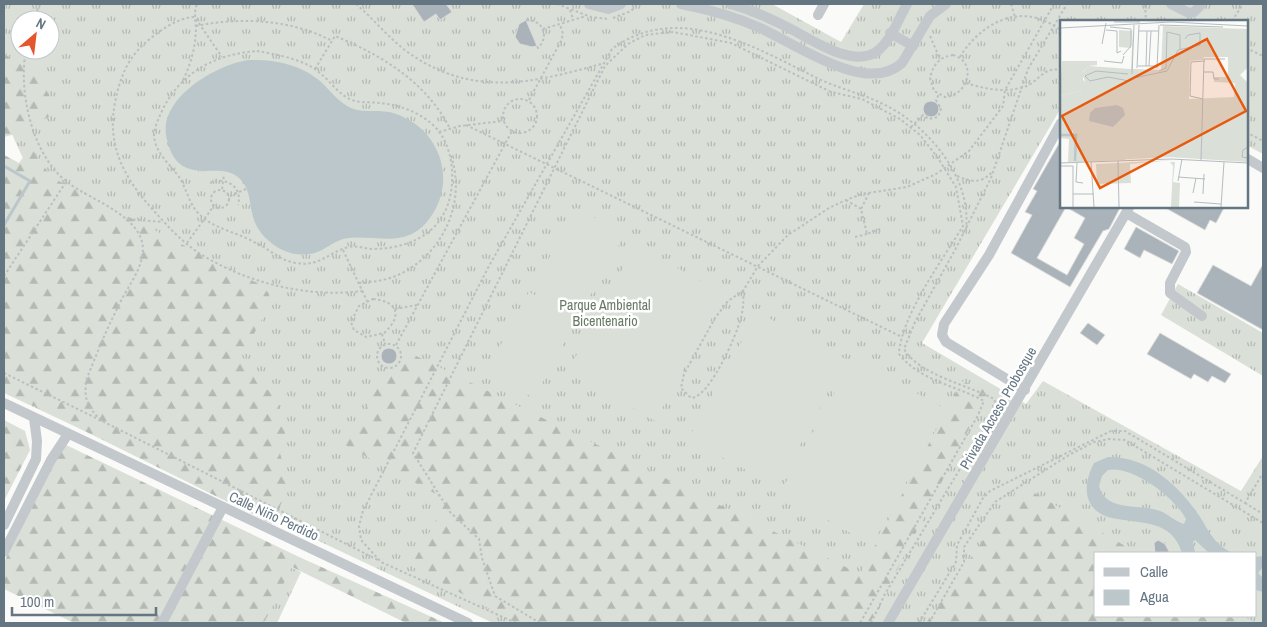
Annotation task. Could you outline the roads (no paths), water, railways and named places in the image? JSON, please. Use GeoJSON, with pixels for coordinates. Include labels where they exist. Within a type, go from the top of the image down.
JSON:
{"type":"FeatureCollection","features":[{"type":"Feature","properties":{"kind":"street"},"geometry":{"type":"LineString","coordinates":[[589,4],[608,9],[621,4]]}},
{"type":"Feature","properties":{"kind":"street"},"geometry":{"type":"LineString","coordinates":[[681,4],[744,21],[835,65],[863,74],[879,75],[895,69],[913,46],[936,4]]}},
{"type":"Feature","properties":{"kind":"street"},"geometry":{"type":"LineString","coordinates":[[732,4],[778,22],[838,53],[857,57],[875,53],[881,48],[907,4]]}},
{"type":"Feature","properties":{"kind":"street"},"geometry":{"type":"LineString","coordinates":[[818,15],[824,4]]}},
{"type":"Feature","properties":{"kind":"street"},"geometry":{"type":"LineString","coordinates":[[928,20],[946,4]]}},
{"type":"Feature","properties":{"kind":"street"},"geometry":{"type":"LineString","coordinates":[[1171,4],[1189,13],[1194,12],[1202,4]]}},
{"type":"Feature","properties":{"kind":"street"},"geometry":{"type":"LineString","coordinates":[[890,33],[913,46]]}},
{"type":"Feature","properties":{"kind":"street"},"geometry":{"type":"LineString","coordinates":[[1025,390],[946,342],[942,334],[944,324],[989,255],[1060,124]]}},
{"type":"Feature","properties":{"kind":"street"},"geometry":{"type":"LineString","coordinates":[[1247,159],[1263,168]]}},
{"type":"Feature","properties":{"kind":"street"},"geometry":{"type":"LineString","coordinates":[[1128,210],[1185,247],[1186,252],[1170,284],[1170,293],[1202,316]]}},
{"type":"Feature","properties":{"kind":"street","name":"Privada Acceso Probosque"},"geometry":{"type":"LineString","coordinates":[[888,623],[1128,210]]}},
{"type":"Feature","properties":{"kind":"street","name":"Calle Niño Perdido"},"geometry":{"type":"LineString","coordinates":[[4,403],[468,623]]}},
{"type":"Feature","properties":{"kind":"street"},"geometry":{"type":"LineString","coordinates":[[4,525],[36,459],[38,441],[34,418]]}},
{"type":"Feature","properties":{"kind":"street"},"geometry":{"type":"LineString","coordinates":[[4,552],[51,460],[68,434]]}},
{"type":"Feature","properties":{"kind":"street"},"geometry":{"type":"LineString","coordinates":[[162,623],[223,507]]}},
{"type":"Feature","properties":{"kind":"water"},"geometry":{"type":"Polygon","coordinates":[[[248,60],[267,60],[304,70],[320,81],[338,99],[351,108],[362,111],[390,112],[411,121],[423,130],[439,156],[443,170],[443,185],[432,215],[423,226],[414,233],[404,237],[345,239],[315,253],[294,254],[281,249],[261,233],[253,216],[248,192],[239,178],[225,172],[186,168],[179,163],[173,156],[168,143],[166,128],[170,113],[178,100],[204,77],[234,63],[248,60]]]}},
{"type":"Feature","properties":{"kind":"water"},"geometry":{"type":"Polygon","coordinates":[[[1108,457],[1135,461],[1147,466],[1169,481],[1179,491],[1196,511],[1216,541],[1231,552],[1208,552],[1195,540],[1193,542],[1195,552],[1182,552],[1171,534],[1163,529],[1154,525],[1102,515],[1090,504],[1088,497],[1087,489],[1090,472],[1094,463],[1108,457]],[[1108,470],[1102,476],[1099,486],[1103,494],[1116,504],[1160,511],[1184,524],[1186,519],[1173,502],[1152,485],[1129,473],[1108,470]]]}},
{"type":"Feature","properties":{"kind":"water"},"geometry":{"type":"Polygon","coordinates":[[[1263,556],[1263,567],[1258,573],[1263,578],[1263,592],[1257,590],[1257,557],[1263,556]]]}},
{"type":"Feature","properties":{"kind":"waterway"},"geometry":{"type":"LineString","coordinates":[[4,166],[30,181],[4,225]]}},
{"type":"Feature","properties":{"kind":"park label","name":"Parque Ambiental Bicentenario"},"geometry":{"type":"Point","coordinates":[605,314]}}]}
